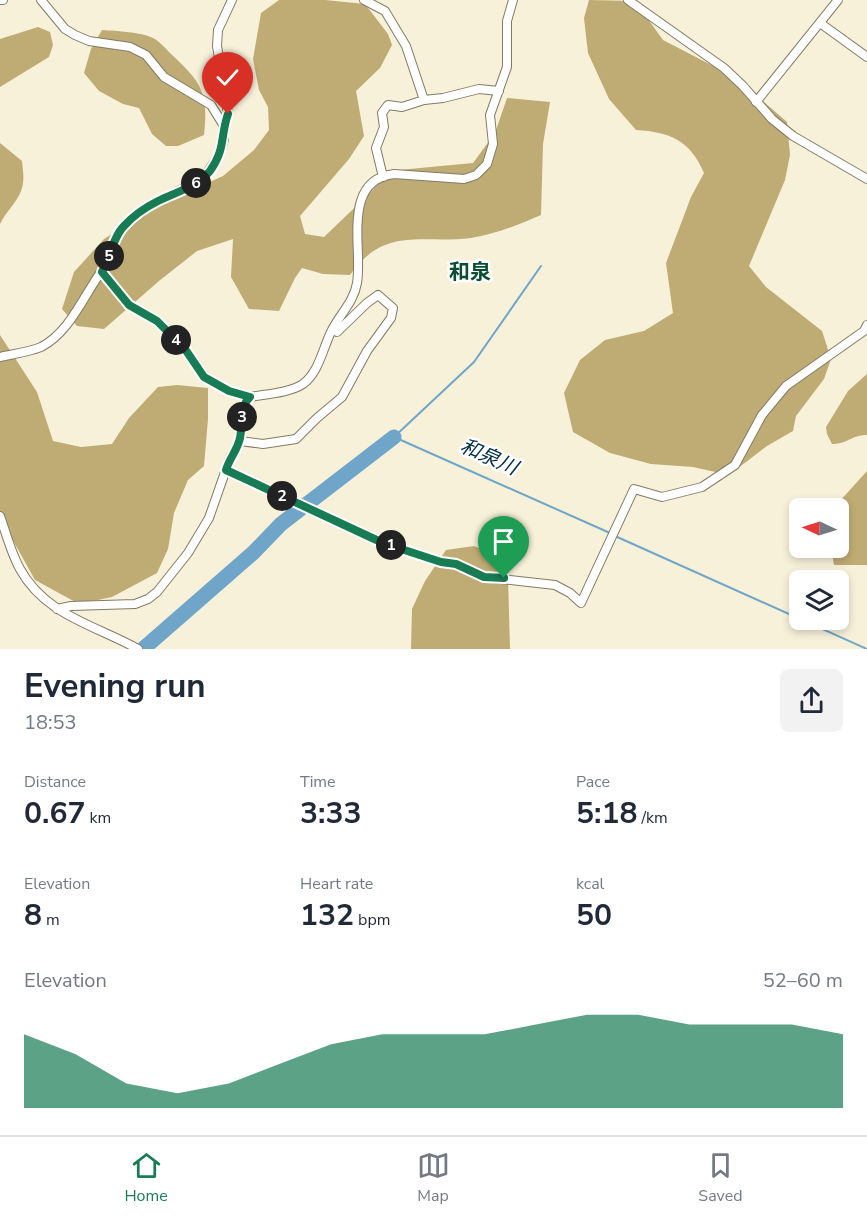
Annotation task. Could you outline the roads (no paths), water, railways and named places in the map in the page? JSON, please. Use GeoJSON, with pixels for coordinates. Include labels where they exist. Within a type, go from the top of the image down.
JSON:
{"type":"FeatureCollection","features":[{"type":"Feature","properties":{"kind":"street"},"geometry":{"type":"LineString","coordinates":[[41,0],[65,29],[75,35],[89,41],[130,47],[146,55],[164,77],[211,105],[224,126]]}},
{"type":"Feature","properties":{"kind":"street"},"geometry":{"type":"LineString","coordinates":[[0,357],[41,347],[65,329],[86,293],[102,272],[122,228],[151,204],[203,179],[219,155],[224,140],[228,105],[217,46],[218,30],[232,0]]}},
{"type":"Feature","properties":{"kind":"street"},"geometry":{"type":"LineString","coordinates":[[364,0],[385,11],[406,46],[424,100]]}},
{"type":"Feature","properties":{"kind":"street"},"geometry":{"type":"LineString","coordinates":[[102,272],[129,305],[157,321],[178,342],[204,377],[229,391],[250,397],[298,387],[312,375],[332,331],[354,295],[358,275],[356,245],[360,207],[367,189],[378,177],[394,174],[464,178],[476,174],[487,164],[492,151],[490,120],[507,67],[507,21],[513,0]]}},
{"type":"Feature","properties":{"kind":"street"},"geometry":{"type":"LineString","coordinates":[[628,0],[724,68],[772,119],[793,136],[867,178]]}},
{"type":"Feature","properties":{"kind":"street"},"geometry":{"type":"LineString","coordinates":[[756,102],[838,0]]}},
{"type":"Feature","properties":{"kind":"street"},"geometry":{"type":"LineString","coordinates":[[820,23],[867,57]]}},
{"type":"Feature","properties":{"kind":"street"},"geometry":{"type":"LineString","coordinates":[[383,176],[376,148],[384,127],[382,113],[388,105],[402,107],[479,88],[499,91]]}},
{"type":"Feature","properties":{"kind":"street"},"geometry":{"type":"LineString","coordinates":[[240,441],[263,444],[296,439],[342,397],[368,351],[391,318],[393,308],[378,295],[337,332]]}},
{"type":"Feature","properties":{"kind":"street"},"geometry":{"type":"LineString","coordinates":[[226,470],[383,543],[441,562],[456,564],[484,577],[555,585],[581,603],[634,489],[662,498],[702,487],[735,465],[762,415],[786,386],[864,331],[867,325]]}},
{"type":"Feature","properties":{"kind":"street"},"geometry":{"type":"LineString","coordinates":[[57,609],[71,606],[135,604],[157,592],[188,553],[209,518],[226,470],[240,441],[244,402],[250,397]]}},
{"type":"Feature","properties":{"kind":"street"},"geometry":{"type":"LineString","coordinates":[[0,516],[19,567],[28,582],[57,609],[137,649]]}},
{"type":"Feature","properties":{"kind":"waterway","name":"和泉川"},"geometry":{"type":"LineString","coordinates":[[541,266],[474,362],[394,437],[610,533]]}},
{"type":"Feature","properties":{"kind":"waterway","name":"和泉川"},"geometry":{"type":"LineString","coordinates":[[143,649],[253,553],[281,524],[394,437]]}},
{"type":"Feature","properties":{"kind":"waterway","name":"和泉川"},"geometry":{"type":"LineString","coordinates":[[615,536],[867,649]]}},
{"type":"Feature","properties":{"kind":"district","name":"和泉"},"geometry":{"type":"Point","coordinates":[470,272]}}]}
